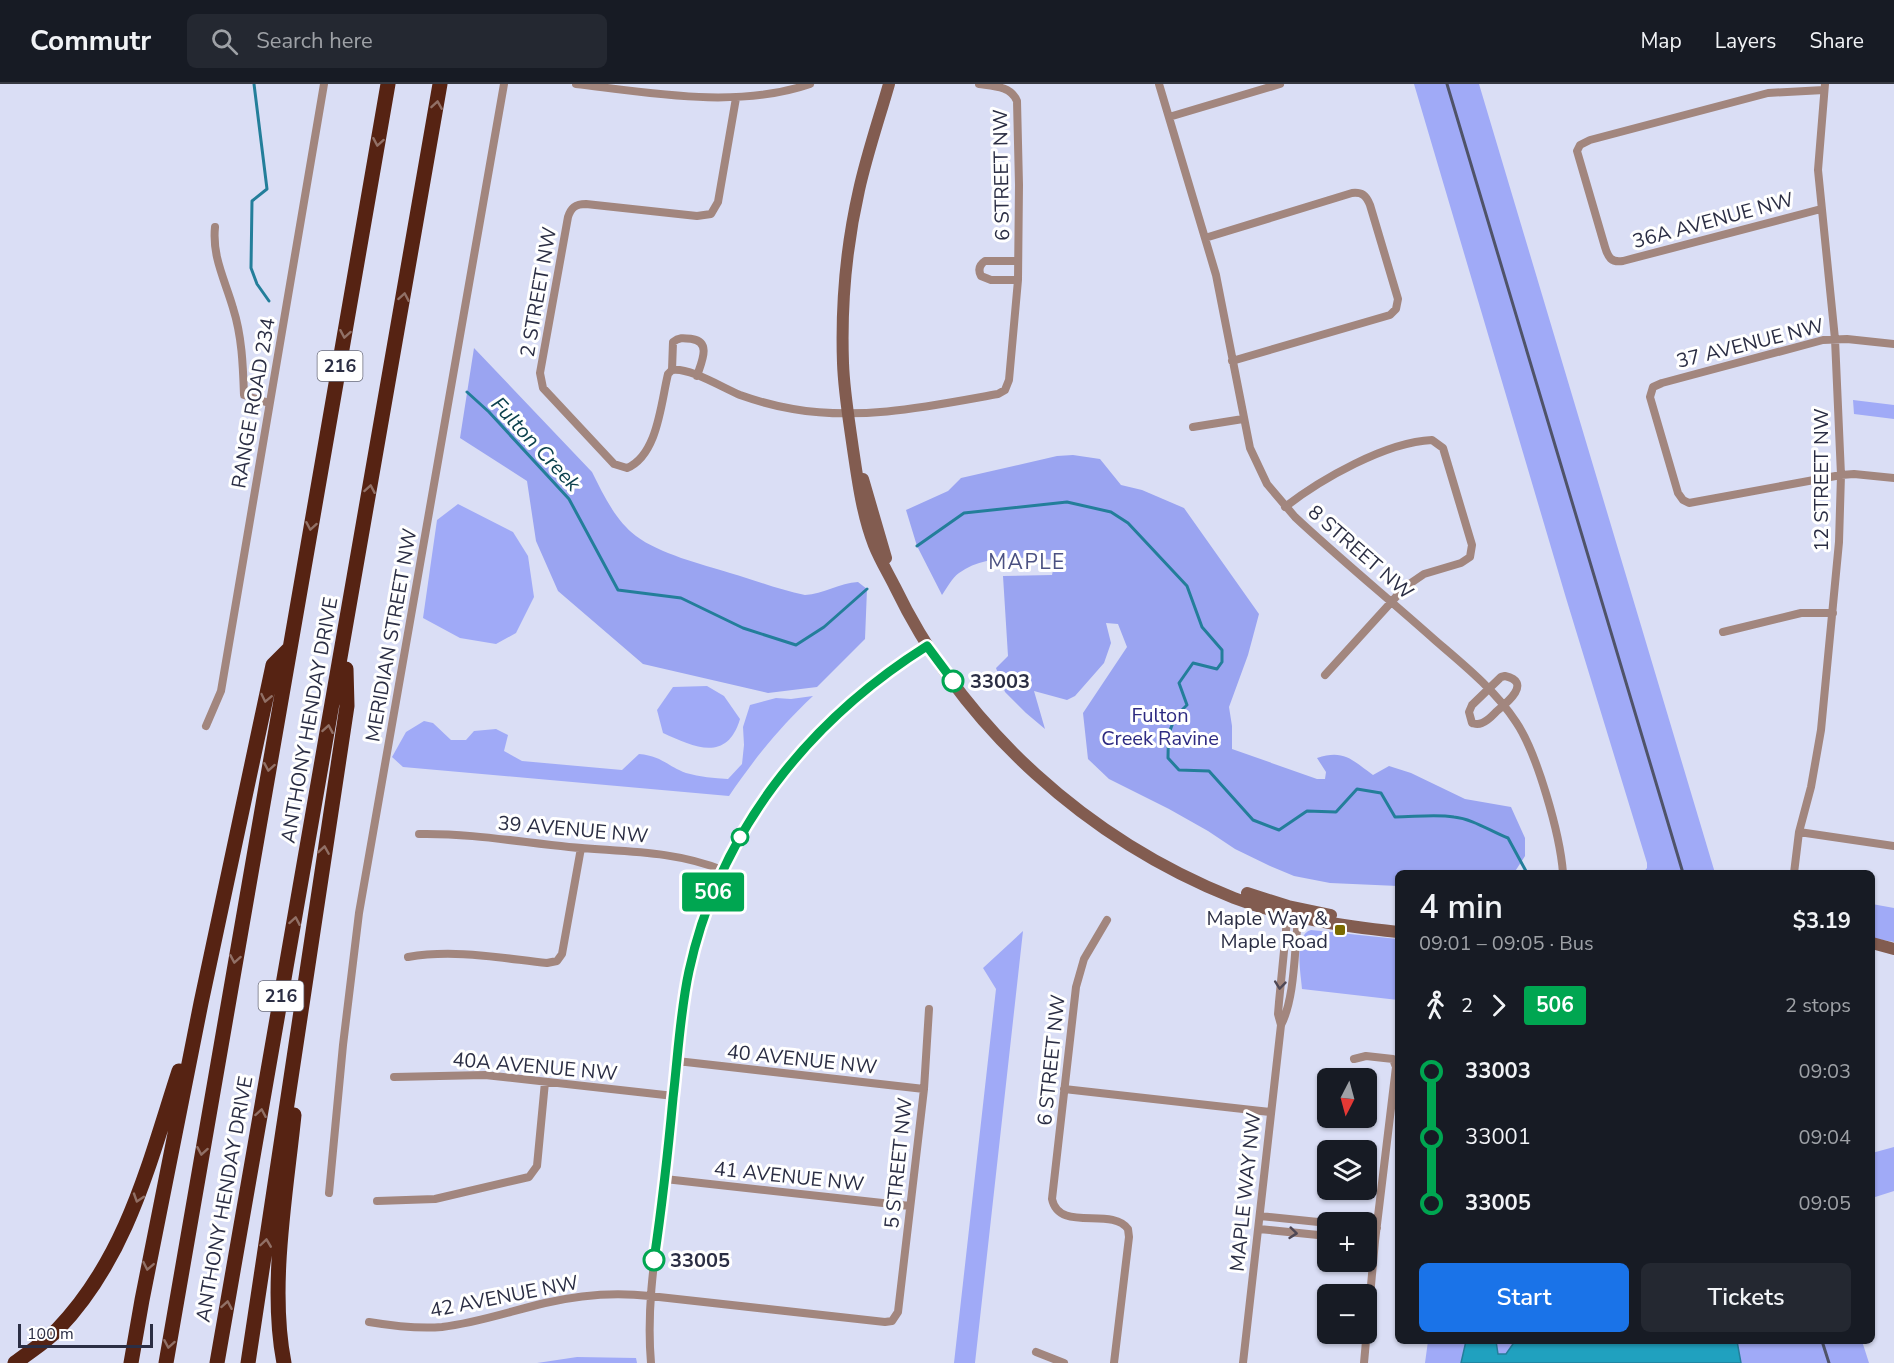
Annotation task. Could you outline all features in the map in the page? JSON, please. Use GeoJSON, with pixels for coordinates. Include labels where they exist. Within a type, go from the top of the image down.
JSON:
{"type":"FeatureCollection","features":[{"type":"Feature","properties":{"kind":"highway","name":"ANTHONY HENDAY DRIVE"},"geometry":{"type":"LineString","coordinates":[[166,1363],[388,84]]}},
{"type":"Feature","properties":{"kind":"highway","name":"ANTHONY HENDAY DRIVE"},"geometry":{"type":"LineString","coordinates":[[216,1363],[440,84]]}},
{"type":"Feature","properties":{"kind":"highway"},"geometry":{"type":"LineString","coordinates":[[248,1363],[347,706],[346,630]]}},
{"type":"Feature","properties":{"kind":"highway"},"geometry":{"type":"LineString","coordinates":[[131,1363],[141,1300],[201,1003],[273,665],[290,648]]}},
{"type":"Feature","properties":{"kind":"highway"},"geometry":{"type":"LineString","coordinates":[[284,1363],[280,1340],[278,1296],[284,1212],[305,1023],[306,970]]}},
{"type":"Feature","properties":{"kind":"highway"},"geometry":{"type":"LineString","coordinates":[[15,1363],[57,1330],[99,1277],[119,1242],[135,1206],[201,1003]]}},
{"type":"Feature","properties":{"kind":"street","name":"RANGE ROAD 234"},"geometry":{"type":"LineString","coordinates":[[206,726],[221,691],[324,84]]}},
{"type":"Feature","properties":{"kind":"street","name":"MERIDIAN STREET NW"},"geometry":{"type":"LineString","coordinates":[[329,1194],[344,1034],[363,892],[504,84]]}},
{"type":"Feature","properties":{"kind":"street"},"geometry":{"type":"LineString","coordinates":[[576,84],[697,97],[736,98],[773,94],[810,84]]}},
{"type":"Feature","properties":{"kind":"street"},"geometry":{"type":"LineString","coordinates":[[889,84],[859,187],[847,254],[843,335],[847,413],[854,450],[895,587],[927,646],[990,727],[1041,779],[1094,821],[1144,854],[1189,877],[1293,912],[1395,931]]}},
{"type":"Feature","properties":{"kind":"street","name":"6 STREET NW"},"geometry":{"type":"LineString","coordinates":[[847,413],[898,411],[998,394],[1005,390],[1009,380],[1012,357],[1018,280],[1017,100],[1010,91],[979,84]]}},
{"type":"Feature","properties":{"kind":"street","name":"8 STREET NW"},"geometry":{"type":"LineString","coordinates":[[1159,84],[1216,276],[1243,419],[1250,448],[1259,469],[1285,507],[1489,689],[1504,705],[1523,733],[1531,751],[1555,829],[1562,870]]}},
{"type":"Feature","properties":{"kind":"street"},"geometry":{"type":"LineString","coordinates":[[1169,117],[1280,84]]}},
{"type":"Feature","properties":{"kind":"street","name":"36A AVENUE NW"},"geometry":{"type":"LineString","coordinates":[[1821,209],[1623,261],[1614,261],[1605,247],[1578,159],[1578,148],[1590,140],[1754,97],[1825,87]]}},
{"type":"Feature","properties":{"kind":"street","name":"12 STREET NW"},"geometry":{"type":"LineString","coordinates":[[1794,870],[1799,832],[1821,730],[1838,563],[1841,475],[1835,339],[1818,170],[1825,87]]}},
{"type":"Feature","properties":{"kind":"street","name":"2 STREET NW"},"geometry":{"type":"LineString","coordinates":[[672,370],[668,374],[658,423],[649,445],[635,464],[622,468],[611,461],[542,385],[540,374],[568,217],[574,206],[586,204],[697,216],[711,214],[718,202],[736,98]]}},
{"type":"Feature","properties":{"kind":"street"},"geometry":{"type":"LineString","coordinates":[[1204,238],[1352,193],[1361,193],[1367,197],[1370,205],[1397,293],[1398,305],[1386,316],[1232,361]]}},
{"type":"Feature","properties":{"kind":"street"},"geometry":{"type":"LineString","coordinates":[[215,227],[215,257],[234,309],[241,345],[244,395],[269,404]]}},
{"type":"Feature","properties":{"kind":"street","name":"6 STREET NW"},"geometry":{"type":"LineString","coordinates":[[1018,261],[985,261],[979,270],[981,276],[987,279],[1018,280]]}},
{"type":"Feature","properties":{"kind":"street"},"geometry":{"type":"LineString","coordinates":[[697,376],[704,349],[702,343],[695,339],[681,338],[673,342],[672,370],[681,369],[737,394],[775,405],[807,411],[847,413]]}},
{"type":"Feature","properties":{"kind":"street","name":"37 AVENUE NW"},"geometry":{"type":"LineString","coordinates":[[1841,475],[1689,503],[1683,500],[1678,493],[1651,400],[1652,389],[1662,383],[1823,340],[1894,344]]}},
{"type":"Feature","properties":{"kind":"street"},"geometry":{"type":"LineString","coordinates":[[1193,427],[1243,419]]}},
{"type":"Feature","properties":{"kind":"street"},"geometry":{"type":"LineString","coordinates":[[1285,507],[1320,482],[1362,461],[1418,442],[1432,440],[1443,448],[1472,545],[1470,557],[1461,563],[1418,577],[1391,601],[1325,675]]}},
{"type":"Feature","properties":{"kind":"street"},"geometry":{"type":"LineString","coordinates":[[1841,475],[1862,474],[1894,478]]}},
{"type":"Feature","properties":{"kind":"street"},"geometry":{"type":"LineString","coordinates":[[1723,632],[1801,613],[1833,613]]}},
{"type":"Feature","properties":{"kind":"street"},"geometry":{"type":"LineString","coordinates":[[651,1363],[648,1329],[650,1296],[677,1061],[689,971],[704,916],[722,870],[760,805],[789,763],[852,701],[927,646]]}},
{"type":"Feature","properties":{"kind":"street"},"geometry":{"type":"LineString","coordinates":[[1505,676],[1512,678],[1517,686],[1515,694],[1504,705],[1482,723],[1472,723],[1469,717],[1470,709],[1489,689],[1505,676]]}},
{"type":"Feature","properties":{"kind":"street"},"geometry":{"type":"LineString","coordinates":[[1799,832],[1894,846]]}},
{"type":"Feature","properties":{"kind":"street","name":"39 AVENUE NW"},"geometry":{"type":"LineString","coordinates":[[419,834],[448,834],[667,855],[722,870]]}},
{"type":"Feature","properties":{"kind":"street"},"geometry":{"type":"LineString","coordinates":[[408,957],[448,953],[547,963],[557,961],[562,954],[581,848]]}},
{"type":"Feature","properties":{"kind":"street"},"geometry":{"type":"LineString","coordinates":[[1293,912],[1395,924]]}},
{"type":"Feature","properties":{"kind":"street","name":"MAPLE WAY NW"},"geometry":{"type":"LineString","coordinates":[[1244,1363],[1281,1025],[1278,1014],[1279,1002],[1293,912]]}},
{"type":"Feature","properties":{"kind":"street","name":"6 STREET NW"},"geometry":{"type":"LineString","coordinates":[[1107,920],[1084,959],[1078,977],[1052,1196],[1056,1210],[1064,1215],[1116,1221],[1126,1226],[1129,1237],[1114,1363]]}},
{"type":"Feature","properties":{"kind":"street"},"geometry":{"type":"LineString","coordinates":[[1875,944],[1894,949]]}},
{"type":"Feature","properties":{"kind":"street","name":"5 STREET NW"},"geometry":{"type":"LineString","coordinates":[[894,1319],[898,1312],[924,1089],[929,1009]]}},
{"type":"Feature","properties":{"kind":"street"},"geometry":{"type":"LineString","coordinates":[[1354,1059],[1366,1056],[1393,1059],[1395,1067],[1377,1228]]}},
{"type":"Feature","properties":{"kind":"street","name":"40 AVENUE NW"},"geometry":{"type":"LineString","coordinates":[[677,1061],[924,1089]]}},
{"type":"Feature","properties":{"kind":"street","name":"40A AVENUE NW"},"geometry":{"type":"LineString","coordinates":[[394,1077],[469,1074],[674,1096]]}},
{"type":"Feature","properties":{"kind":"street"},"geometry":{"type":"LineString","coordinates":[[376,1201],[448,1197],[524,1179],[533,1174],[537,1166],[545,1082]]}},
{"type":"Feature","properties":{"kind":"street"},"geometry":{"type":"LineString","coordinates":[[1064,1089],[1270,1112]]}},
{"type":"Feature","properties":{"kind":"street","name":"41 AVENUE NW"},"geometry":{"type":"LineString","coordinates":[[665,1179],[910,1206]]}},
{"type":"Feature","properties":{"kind":"street"},"geometry":{"type":"LineString","coordinates":[[1260,1216],[1317,1222]]}},
{"type":"Feature","properties":{"kind":"street"},"geometry":{"type":"LineString","coordinates":[[1259,1229],[1317,1235]]}},
{"type":"Feature","properties":{"kind":"street"},"geometry":{"type":"LineString","coordinates":[[1364,1363],[1369,1272]]}},
{"type":"Feature","properties":{"kind":"street","name":"42 AVENUE NW"},"geometry":{"type":"LineString","coordinates":[[369,1322],[414,1327],[441,1327],[471,1323],[559,1300],[605,1295],[650,1296],[885,1322],[894,1319]]}},
{"type":"Feature","properties":{"kind":"street"},"geometry":{"type":"LineString","coordinates":[[1036,1352],[1064,1363]]}},
{"type":"Feature","properties":{"kind":"shaded area"},"geometry":{"type":"Polygon","coordinates":[[[1414,84],[1479,84],[1714,870],[1645,870],[1647,863],[1414,84]]]}},
{"type":"Feature","properties":{"kind":"shaded area"},"geometry":{"type":"Polygon","coordinates":[[[1853,400],[1894,405],[1894,419],[1854,414],[1853,400]]]}},
{"type":"Feature","properties":{"kind":"shaded area"},"geometry":{"type":"Polygon","coordinates":[[[458,504],[513,532],[528,556],[534,597],[516,633],[496,644],[460,638],[423,618],[437,520],[458,504]]]}},
{"type":"Feature","properties":{"kind":"shaded area"},"geometry":{"type":"Polygon","coordinates":[[[707,686],[724,696],[740,719],[727,742],[708,748],[686,743],[663,733],[657,710],[673,687],[707,686]]]}},
{"type":"Feature","properties":{"kind":"shaded area"},"geometry":{"type":"Polygon","coordinates":[[[813,696],[768,744],[729,796],[403,767],[392,757],[406,732],[424,721],[433,723],[451,740],[466,740],[474,731],[496,729],[508,735],[504,751],[522,761],[622,770],[639,754],[659,759],[686,773],[728,779],[742,764],[743,727],[750,705],[776,698],[791,699],[813,696]]]}},
{"type":"Feature","properties":{"kind":"shaded area"},"geometry":{"type":"Polygon","coordinates":[[[1875,905],[1894,908],[1894,942],[1875,939],[1875,905]]]}},
{"type":"Feature","properties":{"kind":"shaded area"},"geometry":{"type":"Polygon","coordinates":[[[1311,930],[1395,939],[1395,1000],[1302,989],[1300,947],[1305,933],[1311,930]]]}},
{"type":"Feature","properties":{"kind":"shaded area"},"geometry":{"type":"Polygon","coordinates":[[[1023,931],[975,1363],[954,1363],[996,989],[983,968],[1023,931]]]}},
{"type":"Feature","properties":{"kind":"shaded area"},"geometry":{"type":"Polygon","coordinates":[[[1894,1147],[1894,1191],[1875,1197],[1875,1152],[1894,1147]]]}},
{"type":"Feature","properties":{"kind":"shaded area"},"geometry":{"type":"Polygon","coordinates":[[[1428,1344],[1863,1344],[1869,1363],[1425,1363],[1428,1344]]]}},
{"type":"Feature","properties":{"kind":"shaded area"},"geometry":{"type":"Polygon","coordinates":[[[1465,1344],[1496,1344],[1498,1354],[1506,1354],[1513,1344],[1738,1344],[1741,1363],[1461,1363],[1465,1344]]]}},
{"type":"Feature","properties":{"kind":"shaded area"},"geometry":{"type":"Polygon","coordinates":[[[577,1357],[636,1358],[637,1363],[537,1363],[577,1357]]]}},
{"type":"Feature","properties":{"kind":"green space"},"geometry":{"type":"Polygon","coordinates":[[[474,348],[592,472],[616,515],[636,536],[681,558],[805,595],[858,582],[867,589],[865,639],[817,687],[768,693],[643,664],[558,591],[536,541],[527,481],[460,438],[474,348]]]}},
{"type":"Feature","properties":{"kind":"green space","name":"Fulton Creek Ravine"},"geometry":{"type":"Polygon","coordinates":[[[1073,455],[1100,459],[1121,485],[1142,490],[1184,508],[1259,614],[1248,655],[1229,707],[1232,749],[1317,779],[1325,779],[1326,772],[1317,758],[1341,755],[1373,775],[1389,766],[1411,773],[1465,799],[1511,807],[1525,838],[1525,856],[1516,870],[1395,870],[1395,886],[1330,883],[1294,876],[1235,849],[1169,809],[1109,779],[1088,759],[1083,713],[1127,647],[1118,624],[1106,623],[1111,643],[1104,663],[1075,696],[1067,700],[1034,691],[1045,729],[1026,713],[1005,692],[996,668],[1008,656],[1003,576],[1052,575],[1055,560],[1005,558],[981,563],[956,575],[942,595],[917,546],[906,510],[948,491],[961,478],[1057,456],[1073,455]]]}},
{"type":"Feature","properties":{"kind":"waterway","name":"Fulton Creek"},"geometry":{"type":"LineString","coordinates":[[254,84],[267,189],[252,201],[251,268],[257,284],[269,301]]}},
{"type":"Feature","properties":{"kind":"waterway","name":"Fulton Creek"},"geometry":{"type":"LineString","coordinates":[[467,392],[489,412],[569,499],[618,590],[681,598],[743,628],[796,645],[824,627],[867,589]]}},
{"type":"Feature","properties":{"kind":"waterway","name":"Fulton Creek"},"geometry":{"type":"LineString","coordinates":[[917,546],[964,513],[1067,502],[1111,512],[1128,523],[1187,586],[1202,627],[1222,650],[1222,662],[1217,669],[1193,663],[1179,683],[1187,705],[1173,722],[1168,742],[1168,758],[1179,770],[1209,771],[1253,820],[1279,830],[1307,811],[1336,812],[1357,789],[1381,793],[1395,817],[1461,818],[1508,838],[1525,870]]}},
{"type":"Feature","properties":{"kind":"railway"},"geometry":{"type":"LineString","coordinates":[[1447,84],[1682,870]]}},
{"type":"Feature","properties":{"kind":"railway"},"geometry":{"type":"LineString","coordinates":[[1823,1344],[1829,1363]]}},
{"type":"Feature","properties":{"kind":"bus line","name":"506"},"geometry":{"type":"LineString","coordinates":[[654,1260],[689,971],[698,934],[722,870],[744,829],[789,763],[846,706],[927,646],[953,681]]}},
{"type":"Feature","properties":{"kind":"place","name":"33003"},"geometry":{"type":"Point","coordinates":[953,681]}},
{"type":"Feature","properties":{"kind":"place","name":"Maple Way & Maple Road"},"geometry":{"type":"Point","coordinates":[1340,930]}},
{"type":"Feature","properties":{"kind":"place","name":"33005"},"geometry":{"type":"Point","coordinates":[654,1260]}},
{"type":"Feature","properties":{"kind":"district","name":"MAPLE"},"geometry":{"type":"Point","coordinates":[1027,562]}}]}
